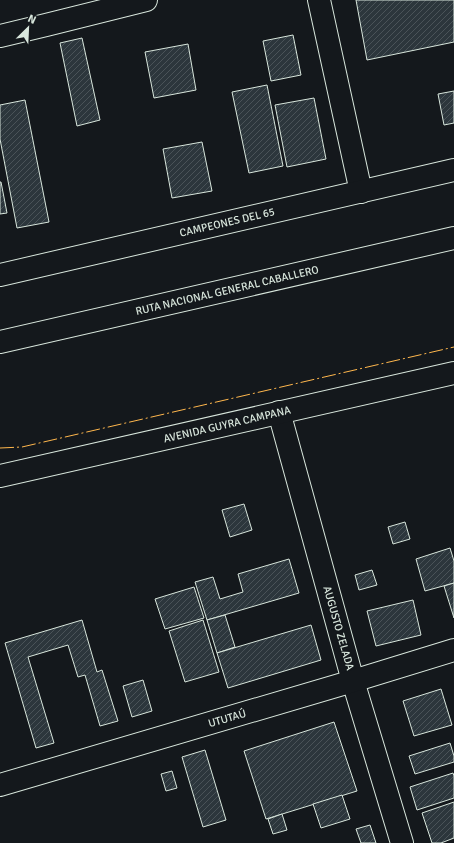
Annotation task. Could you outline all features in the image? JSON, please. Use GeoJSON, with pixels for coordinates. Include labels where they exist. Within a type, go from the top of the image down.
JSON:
{"type":"FeatureCollection","features":[{"type":"Feature","properties":{"kind":"main road"},"geometry":{"type":"LineString","coordinates":[[0,36],[46,26],[146,0]]}},
{"type":"Feature","properties":{"kind":"main road"},"geometry":{"type":"LineString","coordinates":[[319,0],[361,192]]}},
{"type":"Feature","properties":{"kind":"main road","name":"CAMPEONES DEL 65"},"geometry":{"type":"LineString","coordinates":[[0,275],[454,170]]}},
{"type":"Feature","properties":{"kind":"main road","name":"RUTA NACIONAL GENERAL CABALLERO"},"geometry":{"type":"LineString","coordinates":[[0,342],[454,238]]}},
{"type":"Feature","properties":{"kind":"main road","name":"AVENIDA GUYRA CAMPANA"},"geometry":{"type":"LineString","coordinates":[[0,476],[454,372]]}},
{"type":"Feature","properties":{"kind":"main road","name":"AUGUSTO ZELADA"},"geometry":{"type":"LineString","coordinates":[[279,412],[353,681],[402,843]]}},
{"type":"Feature","properties":{"kind":"main road","name":"UTUTAÚ"},"geometry":{"type":"LineString","coordinates":[[0,785],[454,650]]}},
{"type":"Feature","properties":{"kind":"building"},"geometry":{"type":"Polygon","coordinates":[[[356,0],[454,0],[454,42],[367,60],[356,0]]]}},
{"type":"Feature","properties":{"kind":"building"},"geometry":{"type":"Polygon","coordinates":[[[293,35],[301,75],[271,81],[263,41],[293,35]]]}},
{"type":"Feature","properties":{"kind":"building"},"geometry":{"type":"Polygon","coordinates":[[[82,38],[100,120],[77,126],[60,43],[82,38]]]}},
{"type":"Feature","properties":{"kind":"building"},"geometry":{"type":"Polygon","coordinates":[[[188,44],[196,90],[154,98],[145,52],[188,44]]]}},
{"type":"Feature","properties":{"kind":"building"},"geometry":{"type":"Polygon","coordinates":[[[267,85],[283,166],[249,173],[232,92],[267,85]]]}},
{"type":"Feature","properties":{"kind":"building"},"geometry":{"type":"Polygon","coordinates":[[[454,91],[454,123],[444,125],[438,94],[454,91]]]}},
{"type":"Feature","properties":{"kind":"building"},"geometry":{"type":"Polygon","coordinates":[[[314,98],[326,159],[287,167],[275,105],[314,98]]]}},
{"type":"Feature","properties":{"kind":"building"},"geometry":{"type":"Polygon","coordinates":[[[25,100],[49,222],[17,228],[0,139],[0,105],[25,100]]]}},
{"type":"Feature","properties":{"kind":"building"},"geometry":{"type":"Polygon","coordinates":[[[202,142],[212,191],[172,198],[163,149],[202,142]]]}},
{"type":"Feature","properties":{"kind":"building"},"geometry":{"type":"Polygon","coordinates":[[[0,182],[7,213],[0,214],[0,182]]]}},
{"type":"Feature","properties":{"kind":"building"},"geometry":{"type":"Polygon","coordinates":[[[244,504],[252,530],[230,537],[222,510],[244,504]]]}},
{"type":"Feature","properties":{"kind":"building"},"geometry":{"type":"Polygon","coordinates":[[[405,522],[410,539],[393,544],[388,527],[405,522]]]}},
{"type":"Feature","properties":{"kind":"building"},"geometry":{"type":"Polygon","coordinates":[[[450,548],[454,561],[454,583],[425,591],[416,559],[450,548]]]}},
{"type":"Feature","properties":{"kind":"building"},"geometry":{"type":"Polygon","coordinates":[[[289,559],[299,593],[207,620],[195,582],[213,577],[220,599],[243,592],[238,574],[289,559]]]}},
{"type":"Feature","properties":{"kind":"building"},"geometry":{"type":"Polygon","coordinates":[[[372,570],[377,585],[359,590],[355,575],[372,570]]]}},
{"type":"Feature","properties":{"kind":"building"},"geometry":{"type":"Polygon","coordinates":[[[454,583],[454,618],[444,586],[454,583]]]}},
{"type":"Feature","properties":{"kind":"building"},"geometry":{"type":"Polygon","coordinates":[[[194,587],[204,618],[165,629],[155,599],[194,587]]]}},
{"type":"Feature","properties":{"kind":"building"},"geometry":{"type":"Polygon","coordinates":[[[413,600],[421,635],[376,646],[367,611],[413,600]]]}},
{"type":"Feature","properties":{"kind":"building"},"geometry":{"type":"Polygon","coordinates":[[[225,615],[235,647],[217,653],[207,620],[225,615]]]}},
{"type":"Feature","properties":{"kind":"building"},"geometry":{"type":"Polygon","coordinates":[[[82,620],[97,672],[102,670],[118,721],[100,726],[85,675],[78,677],[68,645],[28,657],[54,743],[36,748],[5,643],[82,620]]]}},
{"type":"Feature","properties":{"kind":"building"},"geometry":{"type":"Polygon","coordinates":[[[203,620],[219,672],[185,682],[169,631],[203,620]]]}},
{"type":"Feature","properties":{"kind":"building"},"geometry":{"type":"Polygon","coordinates":[[[311,625],[321,660],[228,688],[217,653],[311,625]]]}},
{"type":"Feature","properties":{"kind":"building"},"geometry":{"type":"Polygon","coordinates":[[[143,680],[152,711],[132,717],[123,686],[143,680]]]}},
{"type":"Feature","properties":{"kind":"building"},"geometry":{"type":"Polygon","coordinates":[[[441,689],[452,725],[414,736],[403,701],[441,689]]]}},
{"type":"Feature","properties":{"kind":"building"},"geometry":{"type":"Polygon","coordinates":[[[334,722],[357,791],[266,819],[244,751],[334,722]]]}},
{"type":"Feature","properties":{"kind":"building"},"geometry":{"type":"Polygon","coordinates":[[[450,743],[454,756],[454,762],[415,774],[409,756],[450,743]]]}},
{"type":"Feature","properties":{"kind":"building"},"geometry":{"type":"Polygon","coordinates":[[[205,750],[226,820],[203,827],[182,757],[205,750]]]}},
{"type":"Feature","properties":{"kind":"building"},"geometry":{"type":"Polygon","coordinates":[[[172,771],[177,788],[166,791],[161,774],[172,771]]]}},
{"type":"Feature","properties":{"kind":"building"},"geometry":{"type":"Polygon","coordinates":[[[453,773],[454,798],[417,810],[410,787],[453,773]]]}},
{"type":"Feature","properties":{"kind":"building"},"geometry":{"type":"Polygon","coordinates":[[[342,795],[350,819],[321,828],[313,804],[342,795]]]}},
{"type":"Feature","properties":{"kind":"building"},"geometry":{"type":"Polygon","coordinates":[[[454,802],[454,838],[441,843],[432,843],[422,813],[454,802]]]}},
{"type":"Feature","properties":{"kind":"building"},"geometry":{"type":"Polygon","coordinates":[[[282,814],[287,830],[273,834],[268,819],[282,814]]]}},
{"type":"Feature","properties":{"kind":"building"},"geometry":{"type":"Polygon","coordinates":[[[370,825],[376,843],[361,843],[356,829],[370,825]]]}},
{"type":"Feature","properties":{"kind":"power"},"geometry":{"type":"LineString","coordinates":[[0,448],[22,447],[454,347]]}}]}
